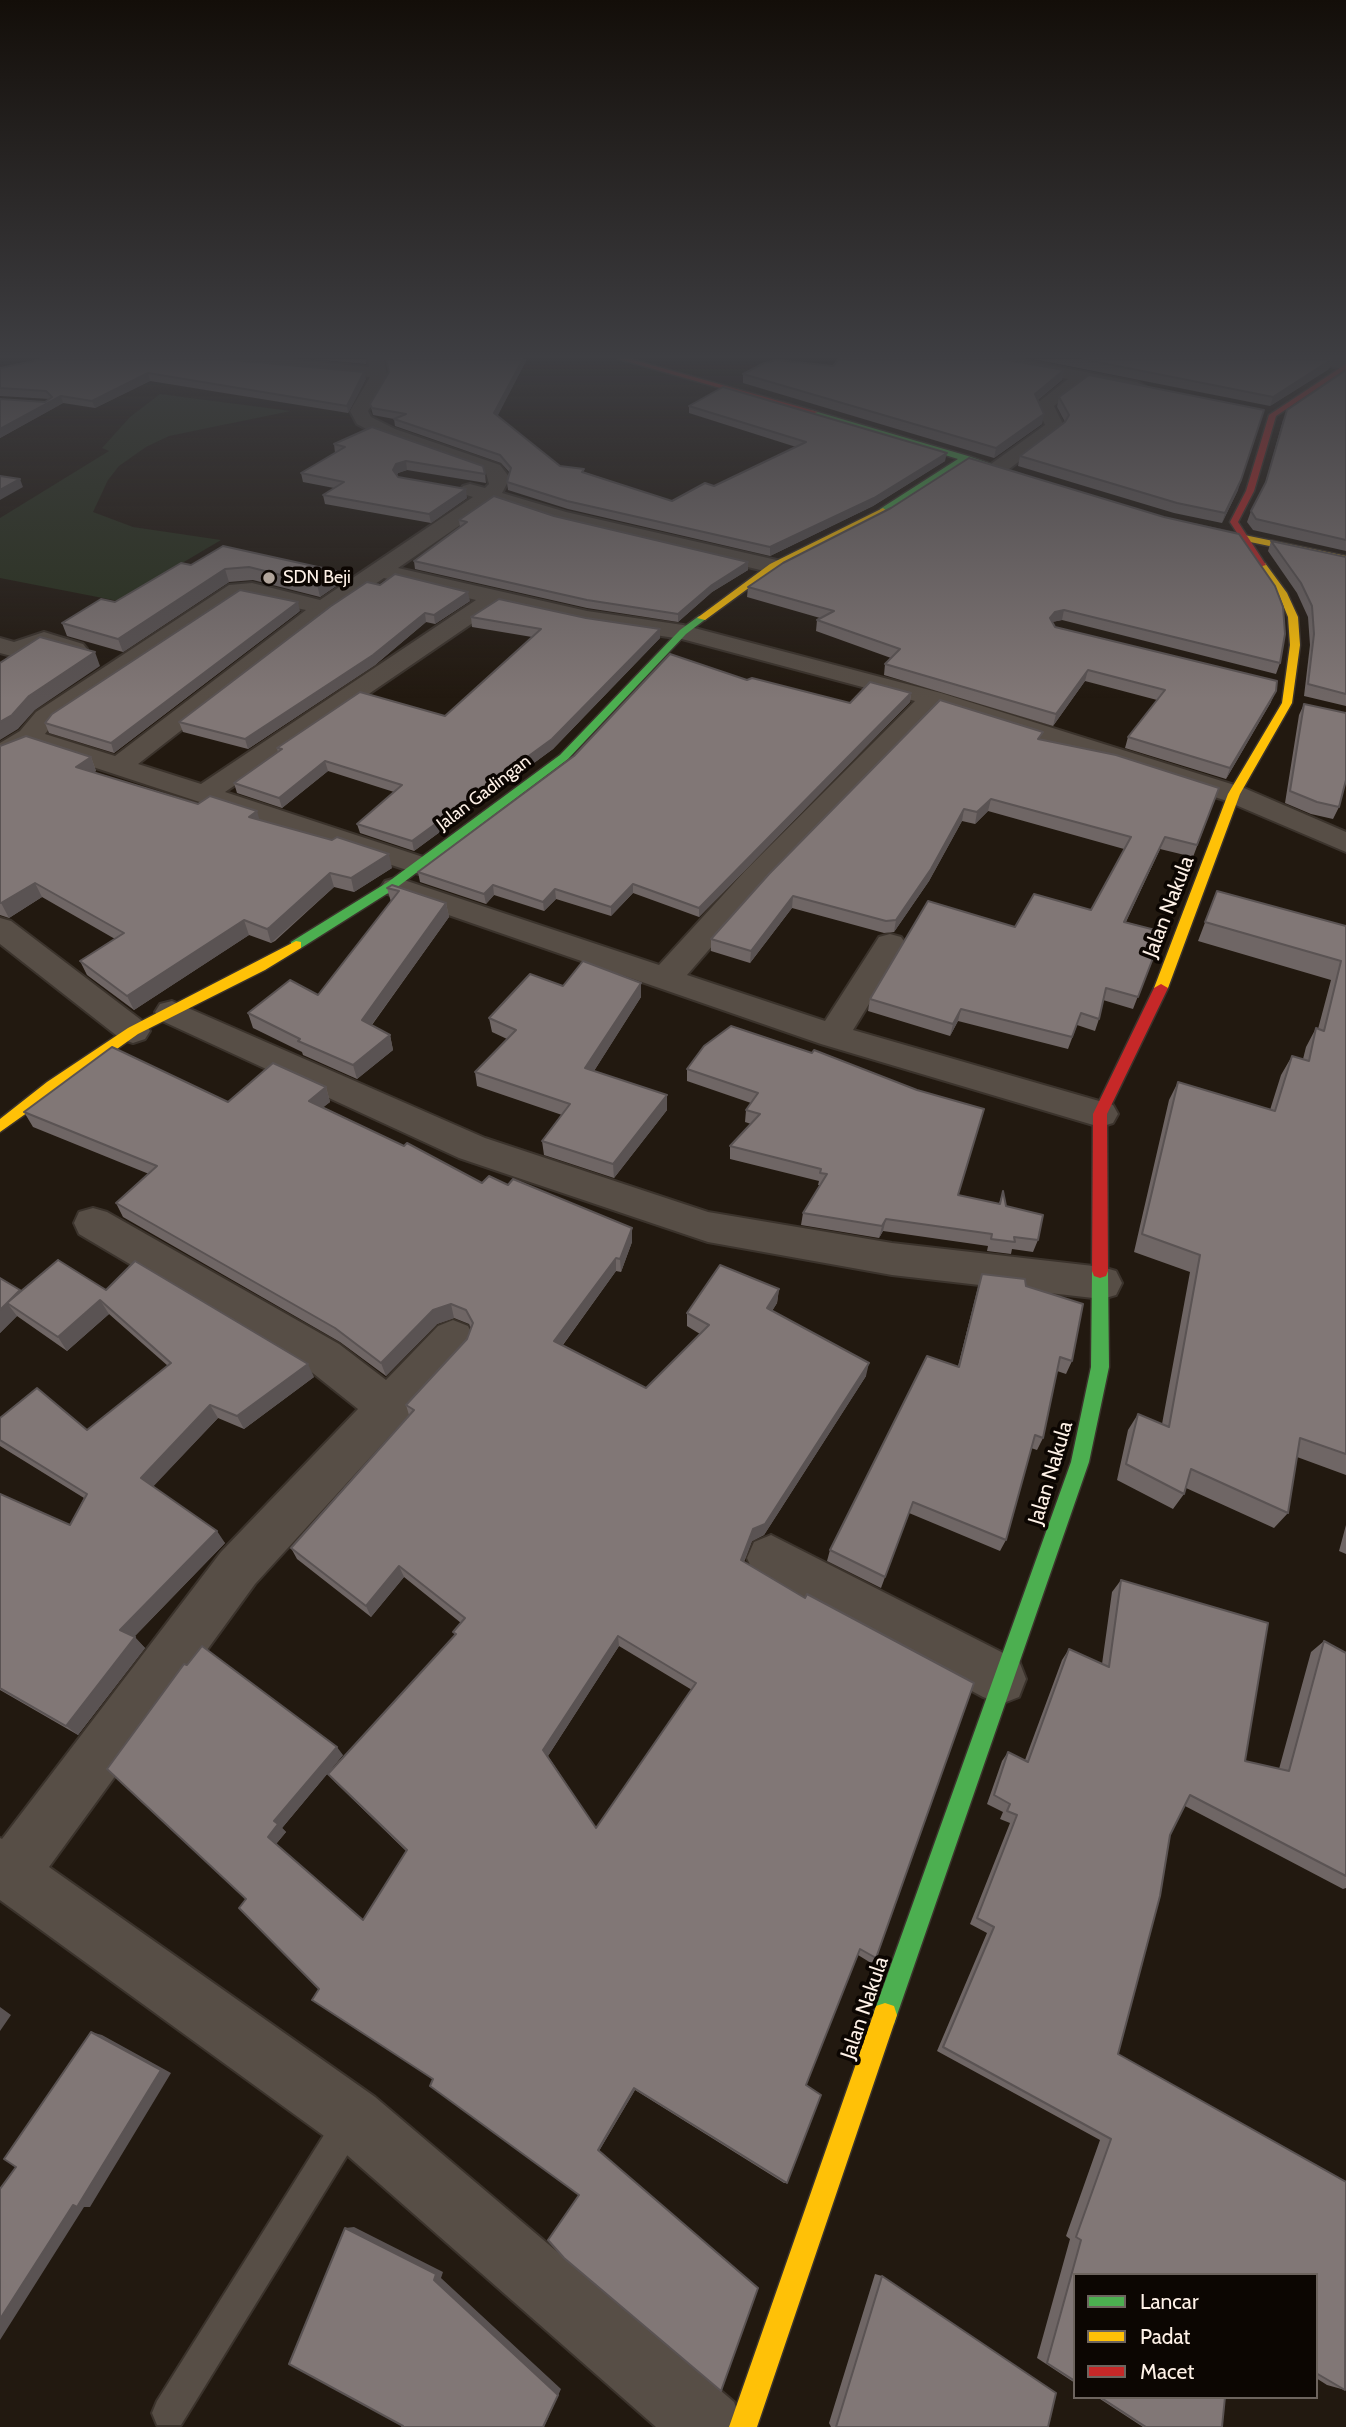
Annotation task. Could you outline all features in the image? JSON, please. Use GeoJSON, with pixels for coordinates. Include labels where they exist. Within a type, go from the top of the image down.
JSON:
{"type":"FeatureCollection","features":[{"type":"Feature","properties":{"kind":"main road","name":"Jalan Gadingan"},"geometry":{"type":"LineString","coordinates":[[3,1122],[133,1031],[260,967],[392,885],[564,757],[683,632],[773,566],[881,512],[943,472]]}},
{"type":"Feature","properties":{"kind":"main road"},"geometry":{"type":"LineString","coordinates":[[1011,472],[1035,480]]}},
{"type":"Feature","properties":{"kind":"main road"},"geometry":{"type":"LineString","coordinates":[[1241,538],[1234,522],[1250,491],[1254,472]]}},
{"type":"Feature","properties":{"kind":"main road"},"geometry":{"type":"LineString","coordinates":[[1169,521],[1346,559]]}},
{"type":"Feature","properties":{"kind":"main road","name":"Jalan Nakula"},"geometry":{"type":"LineString","coordinates":[[743,2427],[1001,1679],[1080,1462],[1100,1367],[1100,1114],[1153,1009],[1234,794],[1296,699],[1293,617],[1284,595],[1241,538]]}},
{"type":"Feature","properties":{"kind":"street"},"geometry":{"type":"LineString","coordinates":[[118,766],[324,608],[491,494],[499,485],[500,478],[496,472]]}},
{"type":"Feature","properties":{"kind":"street"},"geometry":{"type":"LineString","coordinates":[[455,488],[491,494],[562,517],[671,540],[773,566]]}},
{"type":"Feature","properties":{"kind":"street"},"geometry":{"type":"LineString","coordinates":[[380,571],[587,618],[683,632],[932,698],[1234,794],[1346,843]]}},
{"type":"Feature","properties":{"kind":"street"},"geometry":{"type":"LineString","coordinates":[[0,754],[29,737],[45,717],[237,590],[252,590],[324,608]]}},
{"type":"Feature","properties":{"kind":"street"},"geometry":{"type":"LineString","coordinates":[[203,795],[494,598]]}},
{"type":"Feature","properties":{"kind":"street"},"geometry":{"type":"LineString","coordinates":[[0,645],[15,650],[44,639],[124,663]]}},
{"type":"Feature","properties":{"kind":"street"},"geometry":{"type":"LineString","coordinates":[[1264,681],[1296,699]]}},
{"type":"Feature","properties":{"kind":"street"},"geometry":{"type":"LineString","coordinates":[[667,977],[755,878],[846,789],[932,698]]}},
{"type":"Feature","properties":{"kind":"street"},"geometry":{"type":"LineString","coordinates":[[29,737],[419,865]]}},
{"type":"Feature","properties":{"kind":"street"},"geometry":{"type":"LineString","coordinates":[[392,885],[833,1036],[1100,1114]]}},
{"type":"Feature","properties":{"kind":"street"},"geometry":{"type":"LineString","coordinates":[[0,928],[133,1031]]}},
{"type":"Feature","properties":{"kind":"street"},"geometry":{"type":"LineString","coordinates":[[833,1036],[890,944]]}},
{"type":"Feature","properties":{"kind":"street"},"geometry":{"type":"LineString","coordinates":[[172,1012],[472,1148],[708,1227],[892,1259],[1102,1283]]}},
{"type":"Feature","properties":{"kind":"street"},"geometry":{"type":"LineString","coordinates":[[93,1223],[324,1357],[388,1407]]}},
{"type":"Feature","properties":{"kind":"street"},"geometry":{"type":"LineString","coordinates":[[453,1338],[238,1568],[6,1869],[352,2119],[709,2427]]}},
{"type":"Feature","properties":{"kind":"street"},"geometry":{"type":"LineString","coordinates":[[771,1558],[1001,1679]]}},
{"type":"Feature","properties":{"kind":"lane"},"geometry":{"type":"LineString","coordinates":[[169,2413],[352,2119]]}},
{"type":"Feature","properties":{"kind":"green space"},"geometry":{"type":"Polygon","coordinates":[[[74,472],[114,472],[93,512],[133,527],[221,540],[118,601],[0,578],[0,518],[74,472]]]}},
{"type":"Feature","properties":{"kind":"building"},"geometry":{"type":"Polygon","coordinates":[[[395,472],[398,477],[466,489],[429,514],[323,495],[344,482],[301,473],[395,472]]]}},
{"type":"Feature","properties":{"kind":"building"},"geometry":{"type":"Polygon","coordinates":[[[510,472],[583,472],[672,501],[705,483],[714,486],[743,472],[916,472],[874,498],[770,547],[567,501],[507,482],[510,472]]]}},
{"type":"Feature","properties":{"kind":"building"},"geometry":{"type":"Polygon","coordinates":[[[947,472],[1016,472],[1164,517],[1239,534],[1275,586],[1283,607],[1285,634],[1280,663],[1064,610],[1055,612],[1050,618],[1055,627],[1277,681],[1276,691],[1230,768],[1128,737],[1165,690],[1088,670],[1056,714],[885,664],[900,649],[817,620],[834,611],[748,587],[783,563],[891,508],[947,472]]]}},
{"type":"Feature","properties":{"kind":"building"},"geometry":{"type":"Polygon","coordinates":[[[1074,472],[1244,472],[1225,513],[1177,503],[1074,472]]]}},
{"type":"Feature","properties":{"kind":"building"},"geometry":{"type":"Polygon","coordinates":[[[1269,472],[1346,472],[1346,540],[1256,519],[1251,511],[1269,472]]]}},
{"type":"Feature","properties":{"kind":"building"},"geometry":{"type":"Polygon","coordinates":[[[0,476],[20,479],[0,490],[0,476]]]}},
{"type":"Feature","properties":{"kind":"building"},"geometry":{"type":"Polygon","coordinates":[[[494,496],[554,516],[748,562],[712,585],[678,614],[587,600],[414,561],[467,522],[459,520],[494,496]]]}},
{"type":"Feature","properties":{"kind":"building"},"geometry":{"type":"Polygon","coordinates":[[[1271,541],[1346,557],[1346,694],[1308,684],[1314,634],[1312,606],[1301,583],[1271,541]]]}},
{"type":"Feature","properties":{"kind":"building"},"geometry":{"type":"Polygon","coordinates":[[[223,546],[336,571],[317,584],[249,567],[225,569],[118,639],[62,623],[101,599],[115,602],[181,563],[191,565],[223,546]]]}},
{"type":"Feature","properties":{"kind":"building"},"geometry":{"type":"Polygon","coordinates":[[[395,574],[468,592],[434,615],[425,613],[373,655],[245,739],[179,722],[331,606],[367,582],[380,585],[395,574]]]}},
{"type":"Feature","properties":{"kind":"building"},"geometry":{"type":"Polygon","coordinates":[[[240,590],[298,602],[111,743],[45,723],[52,714],[240,590]]]}},
{"type":"Feature","properties":{"kind":"building"},"geometry":{"type":"Polygon","coordinates":[[[499,599],[586,618],[660,629],[552,739],[412,841],[357,824],[402,785],[325,761],[279,798],[234,783],[282,749],[277,748],[360,692],[445,716],[541,629],[471,617],[499,599]]]}},
{"type":"Feature","properties":{"kind":"building"},"geometry":{"type":"Polygon","coordinates":[[[40,637],[95,652],[29,696],[12,715],[0,722],[0,663],[40,637]]]}},
{"type":"Feature","properties":{"kind":"building"},"geometry":{"type":"Polygon","coordinates":[[[670,654],[747,680],[752,678],[850,703],[870,682],[911,693],[699,908],[633,884],[611,907],[555,889],[543,902],[493,885],[484,894],[418,872],[574,756],[670,654]]]}},
{"type":"Feature","properties":{"kind":"building"},"geometry":{"type":"Polygon","coordinates":[[[940,700],[1043,732],[1038,739],[1116,755],[1219,788],[1197,845],[1165,837],[1124,922],[1163,932],[1138,997],[1106,988],[1099,1019],[1081,1013],[1072,1037],[961,1009],[953,1024],[870,999],[928,901],[1015,927],[1034,894],[1091,910],[1131,837],[991,799],[977,812],[964,809],[931,869],[896,920],[886,921],[793,896],[751,951],[711,939],[769,874],[940,700]]]}},
{"type":"Feature","properties":{"kind":"building"},"geometry":{"type":"Polygon","coordinates":[[[1304,704],[1346,713],[1346,780],[1339,807],[1290,791],[1304,704]]]}},
{"type":"Feature","properties":{"kind":"building"},"geometry":{"type":"Polygon","coordinates":[[[26,736],[91,757],[76,767],[198,804],[210,796],[257,811],[249,817],[332,840],[337,837],[389,854],[351,878],[330,873],[267,929],[244,920],[127,996],[80,961],[124,933],[35,883],[0,903],[0,746],[26,736]]]}},
{"type":"Feature","properties":{"kind":"building"},"geometry":{"type":"Polygon","coordinates":[[[392,885],[446,903],[362,1020],[390,1035],[353,1065],[298,1041],[300,1039],[248,1013],[290,980],[318,995],[399,891],[387,888],[392,885]]]}},
{"type":"Feature","properties":{"kind":"building"},"geometry":{"type":"Polygon","coordinates":[[[1217,891],[1346,926],[1346,1454],[1300,1438],[1288,1513],[1191,1469],[1184,1494],[1126,1464],[1138,1414],[1169,1427],[1200,1255],[1142,1234],[1178,1082],[1275,1111],[1292,1056],[1309,1061],[1316,1028],[1324,1031],[1341,961],[1205,922],[1217,891]]]}},
{"type":"Feature","properties":{"kind":"building"},"geometry":{"type":"Polygon","coordinates":[[[583,961],[641,983],[585,1068],[667,1095],[613,1164],[542,1141],[570,1104],[475,1072],[516,1030],[489,1018],[530,974],[563,986],[583,961]]]}},
{"type":"Feature","properties":{"kind":"building"},"geometry":{"type":"Polygon","coordinates":[[[731,1026],[812,1053],[814,1050],[917,1090],[984,1109],[958,1195],[1000,1204],[1003,1191],[1006,1206],[1043,1215],[1038,1240],[1014,1237],[1015,1242],[991,1239],[992,1234],[886,1219],[882,1226],[803,1213],[827,1174],[820,1173],[821,1169],[730,1146],[760,1114],[746,1110],[758,1093],[687,1069],[704,1046],[731,1026]]]}},
{"type":"Feature","properties":{"kind":"building"},"geometry":{"type":"Polygon","coordinates":[[[112,1047],[228,1102],[273,1063],[326,1087],[309,1101],[404,1146],[407,1143],[482,1183],[489,1176],[508,1185],[513,1179],[632,1228],[620,1259],[616,1258],[554,1341],[646,1388],[709,1325],[687,1313],[720,1265],[779,1289],[767,1308],[869,1363],[765,1524],[753,1529],[741,1560],[805,1598],[807,1594],[974,1683],[876,1958],[860,1949],[806,2085],[821,2095],[787,2183],[634,2088],[598,2150],[758,2288],[721,2391],[564,2258],[548,2240],[579,2195],[430,2086],[433,2079],[312,2000],[319,1989],[239,1908],[246,1899],[107,1769],[184,1664],[187,1665],[202,1646],[337,1747],[274,1821],[278,1824],[268,1837],[363,1920],[407,1850],[328,1774],[456,1634],[453,1632],[465,1618],[399,1566],[366,1606],[291,1548],[414,1410],[406,1405],[467,1339],[473,1323],[466,1310],[451,1304],[433,1310],[381,1363],[335,1328],[116,1203],[157,1166],[24,1112],[112,1047]],[[618,1636],[543,1750],[596,1828],[696,1683],[618,1636]]]}},
{"type":"Feature","properties":{"kind":"building"},"geometry":{"type":"Polygon","coordinates":[[[58,1260],[106,1290],[135,1261],[308,1364],[237,1416],[210,1405],[141,1478],[217,1531],[120,1630],[135,1637],[66,1726],[0,1688],[0,1494],[70,1525],[87,1494],[0,1440],[0,1418],[37,1388],[87,1430],[171,1363],[100,1300],[58,1337],[7,1303],[58,1260]]]}},
{"type":"Feature","properties":{"kind":"building"},"geometry":{"type":"Polygon","coordinates":[[[982,1274],[1025,1279],[1026,1286],[1083,1304],[1072,1361],[1060,1357],[1043,1438],[1035,1435],[1006,1540],[913,1502],[885,1577],[830,1550],[927,1356],[959,1367],[982,1274]]]}},
{"type":"Feature","properties":{"kind":"building"},"geometry":{"type":"Polygon","coordinates":[[[0,1278],[20,1290],[0,1310],[0,1278]]]}},
{"type":"Feature","properties":{"kind":"building"},"geometry":{"type":"Polygon","coordinates":[[[1121,1580],[1268,1623],[1245,1761],[1289,1771],[1324,1641],[1346,1653],[1346,1876],[1190,1795],[1170,1835],[1160,1896],[1118,2054],[1346,2182],[1345,2390],[1318,2374],[1318,2273],[1073,2273],[1073,2380],[1047,2363],[1081,2240],[1076,2237],[1111,2139],[943,2047],[994,1927],[977,1918],[1017,1815],[1007,1811],[1010,1804],[994,1795],[1008,1752],[1028,1762],[1069,1649],[1109,1667],[1121,1580]]]}},
{"type":"Feature","properties":{"kind":"building"},"geometry":{"type":"Polygon","coordinates":[[[91,2032],[161,2070],[77,2207],[73,2205],[0,2319],[0,2189],[16,2167],[4,2159],[91,2032]]]}},
{"type":"Feature","properties":{"kind":"building"},"geometry":{"type":"Polygon","coordinates":[[[345,2228],[436,2274],[434,2280],[558,2395],[543,2427],[402,2427],[289,2364],[345,2228]]]}},
{"type":"Feature","properties":{"kind":"building"},"geometry":{"type":"Polygon","coordinates":[[[882,2276],[1056,2393],[1048,2427],[836,2427],[882,2276]]]}},
{"type":"Feature","properties":{"kind":"building"},"geometry":{"type":"Polygon","coordinates":[[[1103,2399],[1225,2399],[1222,2427],[1146,2427],[1103,2399]]]}},
{"type":"Feature","properties":{"kind":"traffic: fast"},"geometry":{"type":"LineString","coordinates":[[883,511],[943,472]]}},
{"type":"Feature","properties":{"kind":"traffic: fast"},"geometry":{"type":"LineString","coordinates":[[1010,472],[1019,475]]}},
{"type":"Feature","properties":{"kind":"traffic: fast"},"geometry":{"type":"LineString","coordinates":[[296,945],[392,885],[564,757],[683,632],[702,618]]}},
{"type":"Feature","properties":{"kind":"traffic: fast"},"geometry":{"type":"LineString","coordinates":[[885,2015],[1080,1462],[1100,1367],[1100,1271]]}},
{"type":"Feature","properties":{"kind":"traffic: slow"},"geometry":{"type":"LineString","coordinates":[[702,618],[773,566],[883,511]]}},
{"type":"Feature","properties":{"kind":"traffic: slow"},"geometry":{"type":"LineString","coordinates":[[1191,527],[1346,559]]}},
{"type":"Feature","properties":{"kind":"traffic: slow"},"geometry":{"type":"LineString","coordinates":[[1161,988],[1234,794],[1287,703],[1295,645],[1293,617],[1284,595],[1262,565]]}},
{"type":"Feature","properties":{"kind":"traffic: slow"},"geometry":{"type":"LineString","coordinates":[[0,1127],[52,1086],[133,1031],[260,967],[296,945]]}},
{"type":"Feature","properties":{"kind":"traffic: slow"},"geometry":{"type":"LineString","coordinates":[[743,2427],[885,2015]]}},
{"type":"Feature","properties":{"kind":"traffic: jam"},"geometry":{"type":"LineString","coordinates":[[1256,472],[1250,491],[1234,522],[1262,565]]}},
{"type":"Feature","properties":{"kind":"traffic: jam"},"geometry":{"type":"LineString","coordinates":[[1100,1271],[1100,1114],[1161,988]]}},
{"type":"Feature","properties":{"kind":"place","name":"SDN Beji"},"geometry":{"type":"Point","coordinates":[269,578]}}]}
